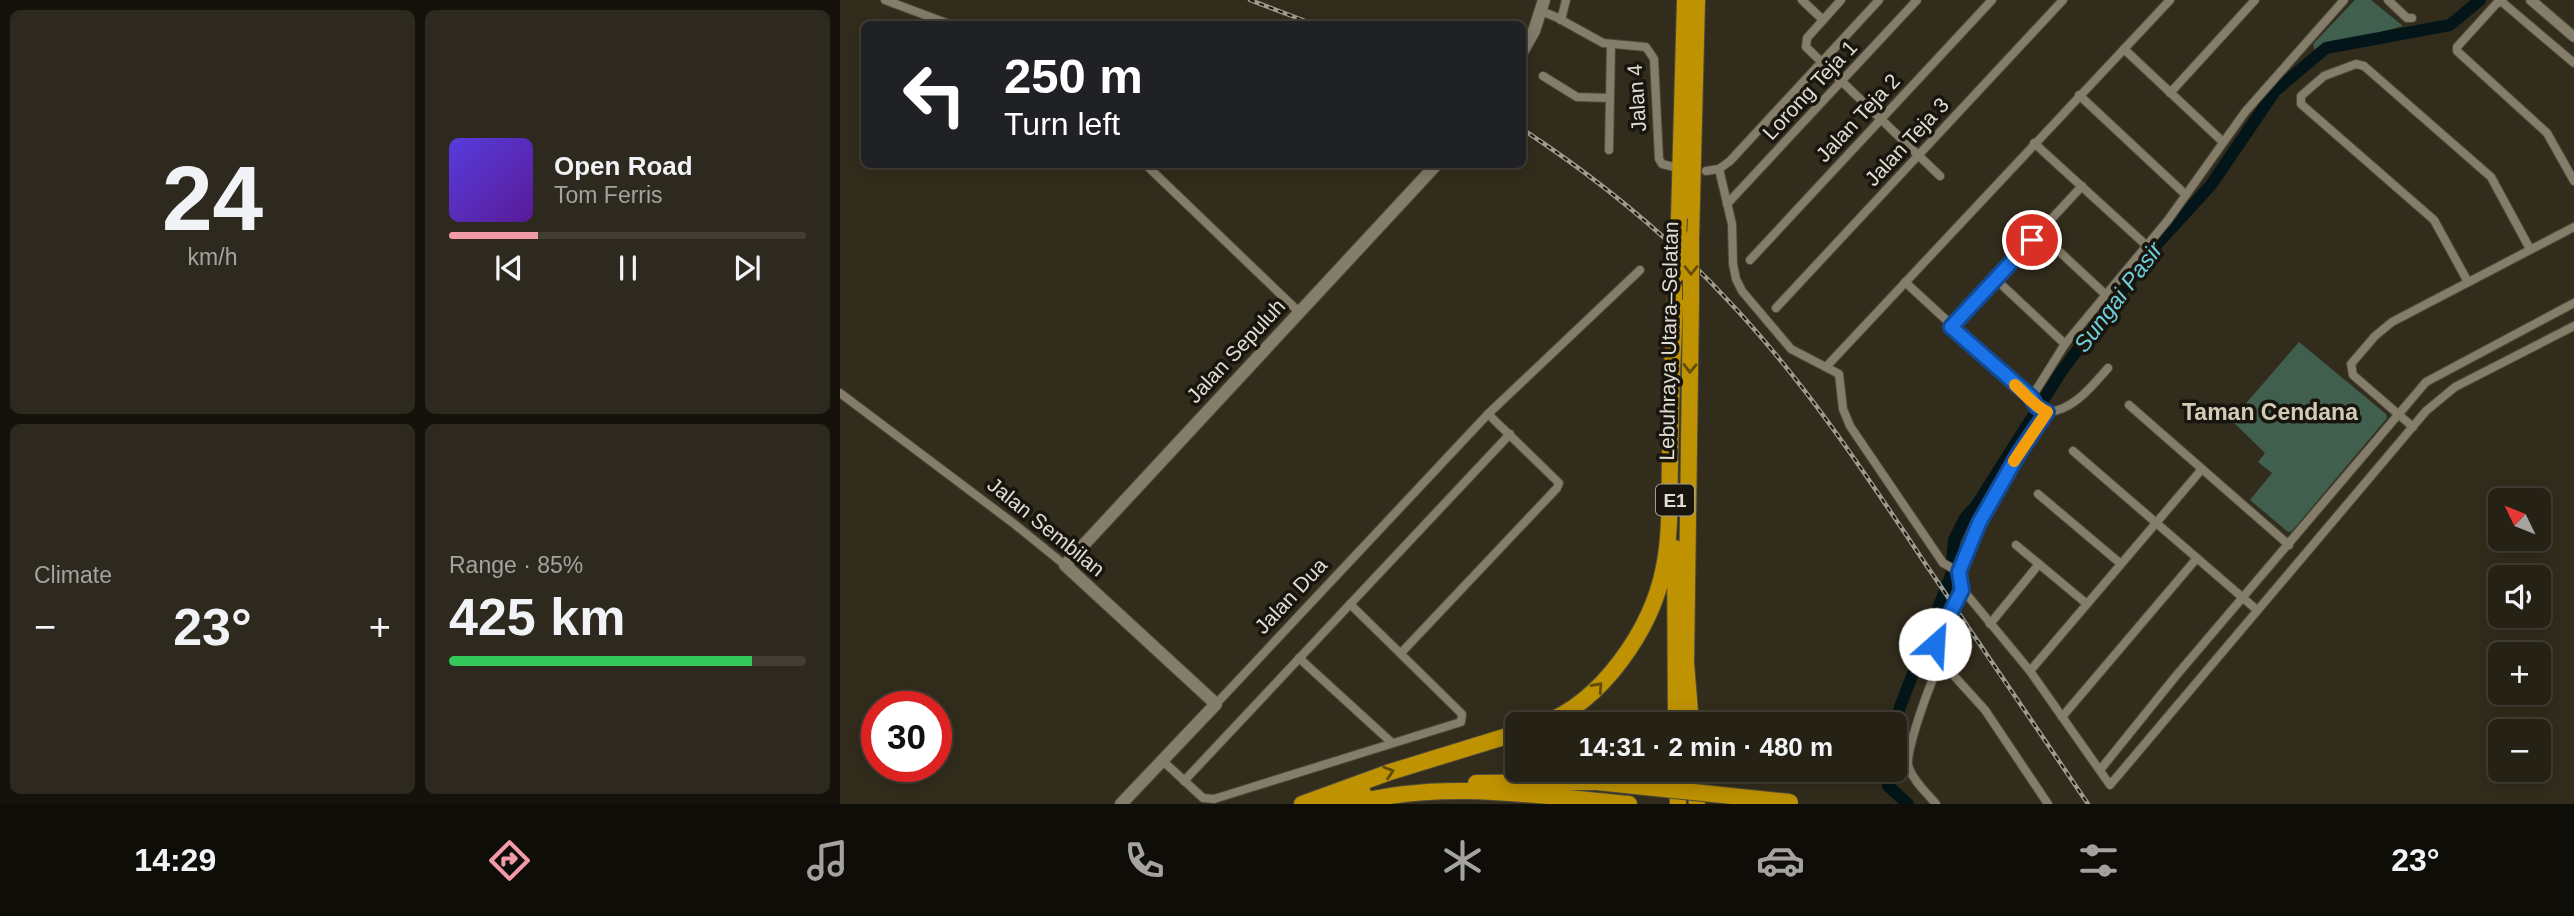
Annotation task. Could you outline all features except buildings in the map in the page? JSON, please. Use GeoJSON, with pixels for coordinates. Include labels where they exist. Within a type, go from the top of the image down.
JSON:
{"type":"FeatureCollection","features":[{"type":"Feature","properties":{"kind":"highway","name":"Lebuhraya Utara–Selatan"},"geometry":{"type":"LineString","coordinates":[[1676,712],[1676,283],[1685,0]]}},
{"type":"Feature","properties":{"kind":"highway","name":"Lebuhraya Utara–Selatan"},"geometry":{"type":"LineString","coordinates":[[1690,712],[1686,663],[1697,0]]}},
{"type":"Feature","properties":{"kind":"highway"},"geometry":{"type":"LineString","coordinates":[[1562,712],[1588,696],[1627,654],[1655,597],[1664,566],[1669,509],[1676,283]]}},
{"type":"Feature","properties":{"kind":"highway"},"geometry":{"type":"LineString","coordinates":[[1302,804],[1390,772],[1505,737]]}},
{"type":"Feature","properties":{"kind":"highway"},"geometry":{"type":"LineString","coordinates":[[1325,804],[1363,793],[1412,786],[1511,781],[1596,782],[1793,803]]}},
{"type":"Feature","properties":{"kind":"highway"},"geometry":{"type":"LineString","coordinates":[[1677,782],[1678,804]]}},
{"type":"Feature","properties":{"kind":"highway"},"geometry":{"type":"LineString","coordinates":[[1695,782],[1697,804]]}},
{"type":"Feature","properties":{"kind":"highway"},"geometry":{"type":"LineString","coordinates":[[1352,804],[1429,793],[1518,793],[1629,804]]}},
{"type":"Feature","properties":{"kind":"main road"},"geometry":{"type":"LineString","coordinates":[[1526,43],[1543,6]]}},
{"type":"Feature","properties":{"kind":"main road","name":"Jalan Sepuluh"},"geometry":{"type":"LineString","coordinates":[[1065,565],[1433,168]]}},
{"type":"Feature","properties":{"kind":"main road","name":"Jalan Sembilan"},"geometry":{"type":"LineString","coordinates":[[1065,565],[1216,704]]}},
{"type":"Feature","properties":{"kind":"main road","name":"Jalan Dua"},"geometry":{"type":"LineString","coordinates":[[1121,804],[1216,704]]}},
{"type":"Feature","properties":{"kind":"street"},"geometry":{"type":"LineString","coordinates":[[886,0],[941,21]]}},
{"type":"Feature","properties":{"kind":"street"},"geometry":{"type":"LineString","coordinates":[[1561,20],[1566,0]]}},
{"type":"Feature","properties":{"kind":"street"},"geometry":{"type":"LineString","coordinates":[[1802,0],[1823,20]]}},
{"type":"Feature","properties":{"kind":"street"},"geometry":{"type":"LineString","coordinates":[[1841,0],[1805,43],[1821,63],[1940,176]]}},
{"type":"Feature","properties":{"kind":"street"},"geometry":{"type":"LineString","coordinates":[[1880,0],[1734,156],[1711,169],[1727,204],[1732,224],[1736,279],[1742,291],[1791,349],[1839,374],[1845,417],[1850,426],[1954,570],[1962,590],[2030,671],[2110,785],[2256,610],[2440,397],[2455,387],[2573,330]]}},
{"type":"Feature","properties":{"kind":"street","name":"Lorong Teja 1"},"geometry":{"type":"LineString","coordinates":[[1727,204],[1917,0]]}},
{"type":"Feature","properties":{"kind":"street","name":"Jalan Teja 2"},"geometry":{"type":"LineString","coordinates":[[1750,260],[1992,0]]}},
{"type":"Feature","properties":{"kind":"street","name":"Jalan Teja 3"},"geometry":{"type":"LineString","coordinates":[[1776,308],[2063,0]]}},
{"type":"Feature","properties":{"kind":"street"},"geometry":{"type":"LineString","coordinates":[[1826,367],[2169,0]]}},
{"type":"Feature","properties":{"kind":"street"},"geometry":{"type":"LineString","coordinates":[[2170,93],[2255,0]]}},
{"type":"Feature","properties":{"kind":"street"},"geometry":{"type":"LineString","coordinates":[[2031,397],[2066,344],[2147,246],[2257,97],[2344,0]]}},
{"type":"Feature","properties":{"kind":"street"},"geometry":{"type":"LineString","coordinates":[[2388,0],[2407,18],[2412,18]]}},
{"type":"Feature","properties":{"kind":"street"},"geometry":{"type":"LineString","coordinates":[[2531,0],[2574,37]]}},
{"type":"Feature","properties":{"kind":"street"},"geometry":{"type":"LineString","coordinates":[[2574,62],[2502,2],[2497,3],[2457,47],[2457,51],[2547,133],[2574,181]]}},
{"type":"Feature","properties":{"kind":"street","name":"Jalan 4"},"geometry":{"type":"LineString","coordinates":[[1543,6],[1595,40],[1611,45],[1646,47],[1653,54],[1659,155],[1661,163],[1672,165]]}},
{"type":"Feature","properties":{"kind":"street"},"geometry":{"type":"LineString","coordinates":[[1609,150],[1611,45]]}},
{"type":"Feature","properties":{"kind":"street"},"geometry":{"type":"LineString","coordinates":[[2124,49],[2224,142]]}},
{"type":"Feature","properties":{"kind":"street"},"geometry":{"type":"LineString","coordinates":[[2468,282],[2434,220],[2301,104],[2301,96],[2319,79],[2356,64],[2364,66],[2491,177],[2530,249]]}},
{"type":"Feature","properties":{"kind":"street"},"geometry":{"type":"LineString","coordinates":[[1543,76],[1577,97],[1609,97]]}},
{"type":"Feature","properties":{"kind":"street"},"geometry":{"type":"LineString","coordinates":[[2079,95],[2186,195]]}},
{"type":"Feature","properties":{"kind":"street"},"geometry":{"type":"LineString","coordinates":[[2034,143],[2147,246]]}},
{"type":"Feature","properties":{"kind":"street"},"geometry":{"type":"LineString","coordinates":[[1149,168],[1299,312]]}},
{"type":"Feature","properties":{"kind":"street"},"geometry":{"type":"LineString","coordinates":[[1951,327],[2082,186]]}},
{"type":"Feature","properties":{"kind":"street"},"geometry":{"type":"LineString","coordinates":[[2413,427],[2353,375],[2351,364],[2383,328],[2574,227]]}},
{"type":"Feature","properties":{"kind":"street"},"geometry":{"type":"LineString","coordinates":[[2048,241],[2106,295]]}},
{"type":"Feature","properties":{"kind":"street","name":"Jalan Dua"},"geometry":{"type":"LineString","coordinates":[[1216,704],[1488,414],[1640,270]]}},
{"type":"Feature","properties":{"kind":"street"},"geometry":{"type":"LineString","coordinates":[[1905,282],[2042,410],[2062,410],[2108,368]]}},
{"type":"Feature","properties":{"kind":"street"},"geometry":{"type":"LineString","coordinates":[[2004,287],[2066,344]]}},
{"type":"Feature","properties":{"kind":"street"},"geometry":{"type":"LineString","coordinates":[[2099,769],[2397,413],[2426,382],[2574,303]]}},
{"type":"Feature","properties":{"kind":"street","name":"Jalan Sembilan"},"geometry":{"type":"LineString","coordinates":[[840,393],[992,506],[1065,565]]}},
{"type":"Feature","properties":{"kind":"street"},"geometry":{"type":"LineString","coordinates":[[2129,405],[2289,545]]}},
{"type":"Feature","properties":{"kind":"street"},"geometry":{"type":"LineString","coordinates":[[1954,570],[2042,410]]}},
{"type":"Feature","properties":{"kind":"street"},"geometry":{"type":"LineString","coordinates":[[1401,653],[1559,483],[1488,414]]}},
{"type":"Feature","properties":{"kind":"street"},"geometry":{"type":"LineString","coordinates":[[1184,781],[1510,434]]}},
{"type":"Feature","properties":{"kind":"street"},"geometry":{"type":"LineString","coordinates":[[2073,451],[2256,610]]}},
{"type":"Feature","properties":{"kind":"street"},"geometry":{"type":"LineString","coordinates":[[2030,671],[2202,469]]}},
{"type":"Feature","properties":{"kind":"street"},"geometry":{"type":"LineString","coordinates":[[2038,494],[2121,564]]}},
{"type":"Feature","properties":{"kind":"street"},"geometry":{"type":"LineString","coordinates":[[2016,545],[2087,604]]}},
{"type":"Feature","properties":{"kind":"street"},"geometry":{"type":"LineString","coordinates":[[2062,717],[2197,558]]}},
{"type":"Feature","properties":{"kind":"street"},"geometry":{"type":"LineString","coordinates":[[1990,624],[2039,564]]}},
{"type":"Feature","properties":{"kind":"street"},"geometry":{"type":"LineString","coordinates":[[1962,590],[1935,644],[1935,651],[1941,663],[1985,710],[2048,804]]}},
{"type":"Feature","properties":{"kind":"street"},"geometry":{"type":"LineString","coordinates":[[1163,761],[1203,798],[1214,799],[1461,722],[1463,718],[1350,604]]}},
{"type":"Feature","properties":{"kind":"street"},"geometry":{"type":"LineString","coordinates":[[1299,658],[1391,742]]}},
{"type":"Feature","properties":{"kind":"street"},"geometry":{"type":"LineString","coordinates":[[1936,804],[1910,771],[1907,758],[1941,663]]}},
{"type":"Feature","properties":{"kind":"green space"},"geometry":{"type":"Polygon","coordinates":[[[2355,0],[2371,0],[2403,26],[2325,47],[2316,54],[2313,44],[2355,0]]]}},
{"type":"Feature","properties":{"kind":"green space"},"geometry":{"type":"Polygon","coordinates":[[[2299,342],[2386,414],[2387,418],[2292,531],[2288,532],[2250,500],[2272,473],[2258,462],[2265,453],[2225,414],[2242,408],[2299,342]]]}},
{"type":"Feature","properties":{"kind":"waterway","name":"Sungai Pasir"},"geometry":{"type":"LineString","coordinates":[[1899,712],[1951,575],[1954,540],[1965,518],[1976,506],[2061,372],[2158,243],[2211,185],[2275,91],[2326,48],[2450,25],[2480,0]]}},
{"type":"Feature","properties":{"kind":"waterway","name":"Sungai Pasir"},"geometry":{"type":"LineString","coordinates":[[1888,782],[1888,786],[1908,804]]}},
{"type":"Feature","properties":{"kind":"railway"},"geometry":{"type":"LineString","coordinates":[[1250,0],[1305,21]]}},
{"type":"Feature","properties":{"kind":"railway"},"geometry":{"type":"LineString","coordinates":[[1526,132],[1608,190],[1662,236],[1736,309],[1790,371],[1862,470],[2088,804]]}},
{"type":"Feature","properties":{"kind":"slow traffic"},"geometry":{"type":"LineString","coordinates":[[2014,461],[2047,412],[2037,407],[2031,397],[2015,385]]}},
{"type":"Feature","properties":{"kind":"district","name":"Taman Cendana"},"geometry":{"type":"Point","coordinates":[2270,412]}},
{"type":"Feature","properties":{"kind":"route"},"geometry":{"type":"LineString","coordinates":[[1935,644],[1962,590],[1959,572],[1979,523],[2019,453],[2047,412],[2037,407],[2031,397],[1951,327],[2032,240]]}}]}
